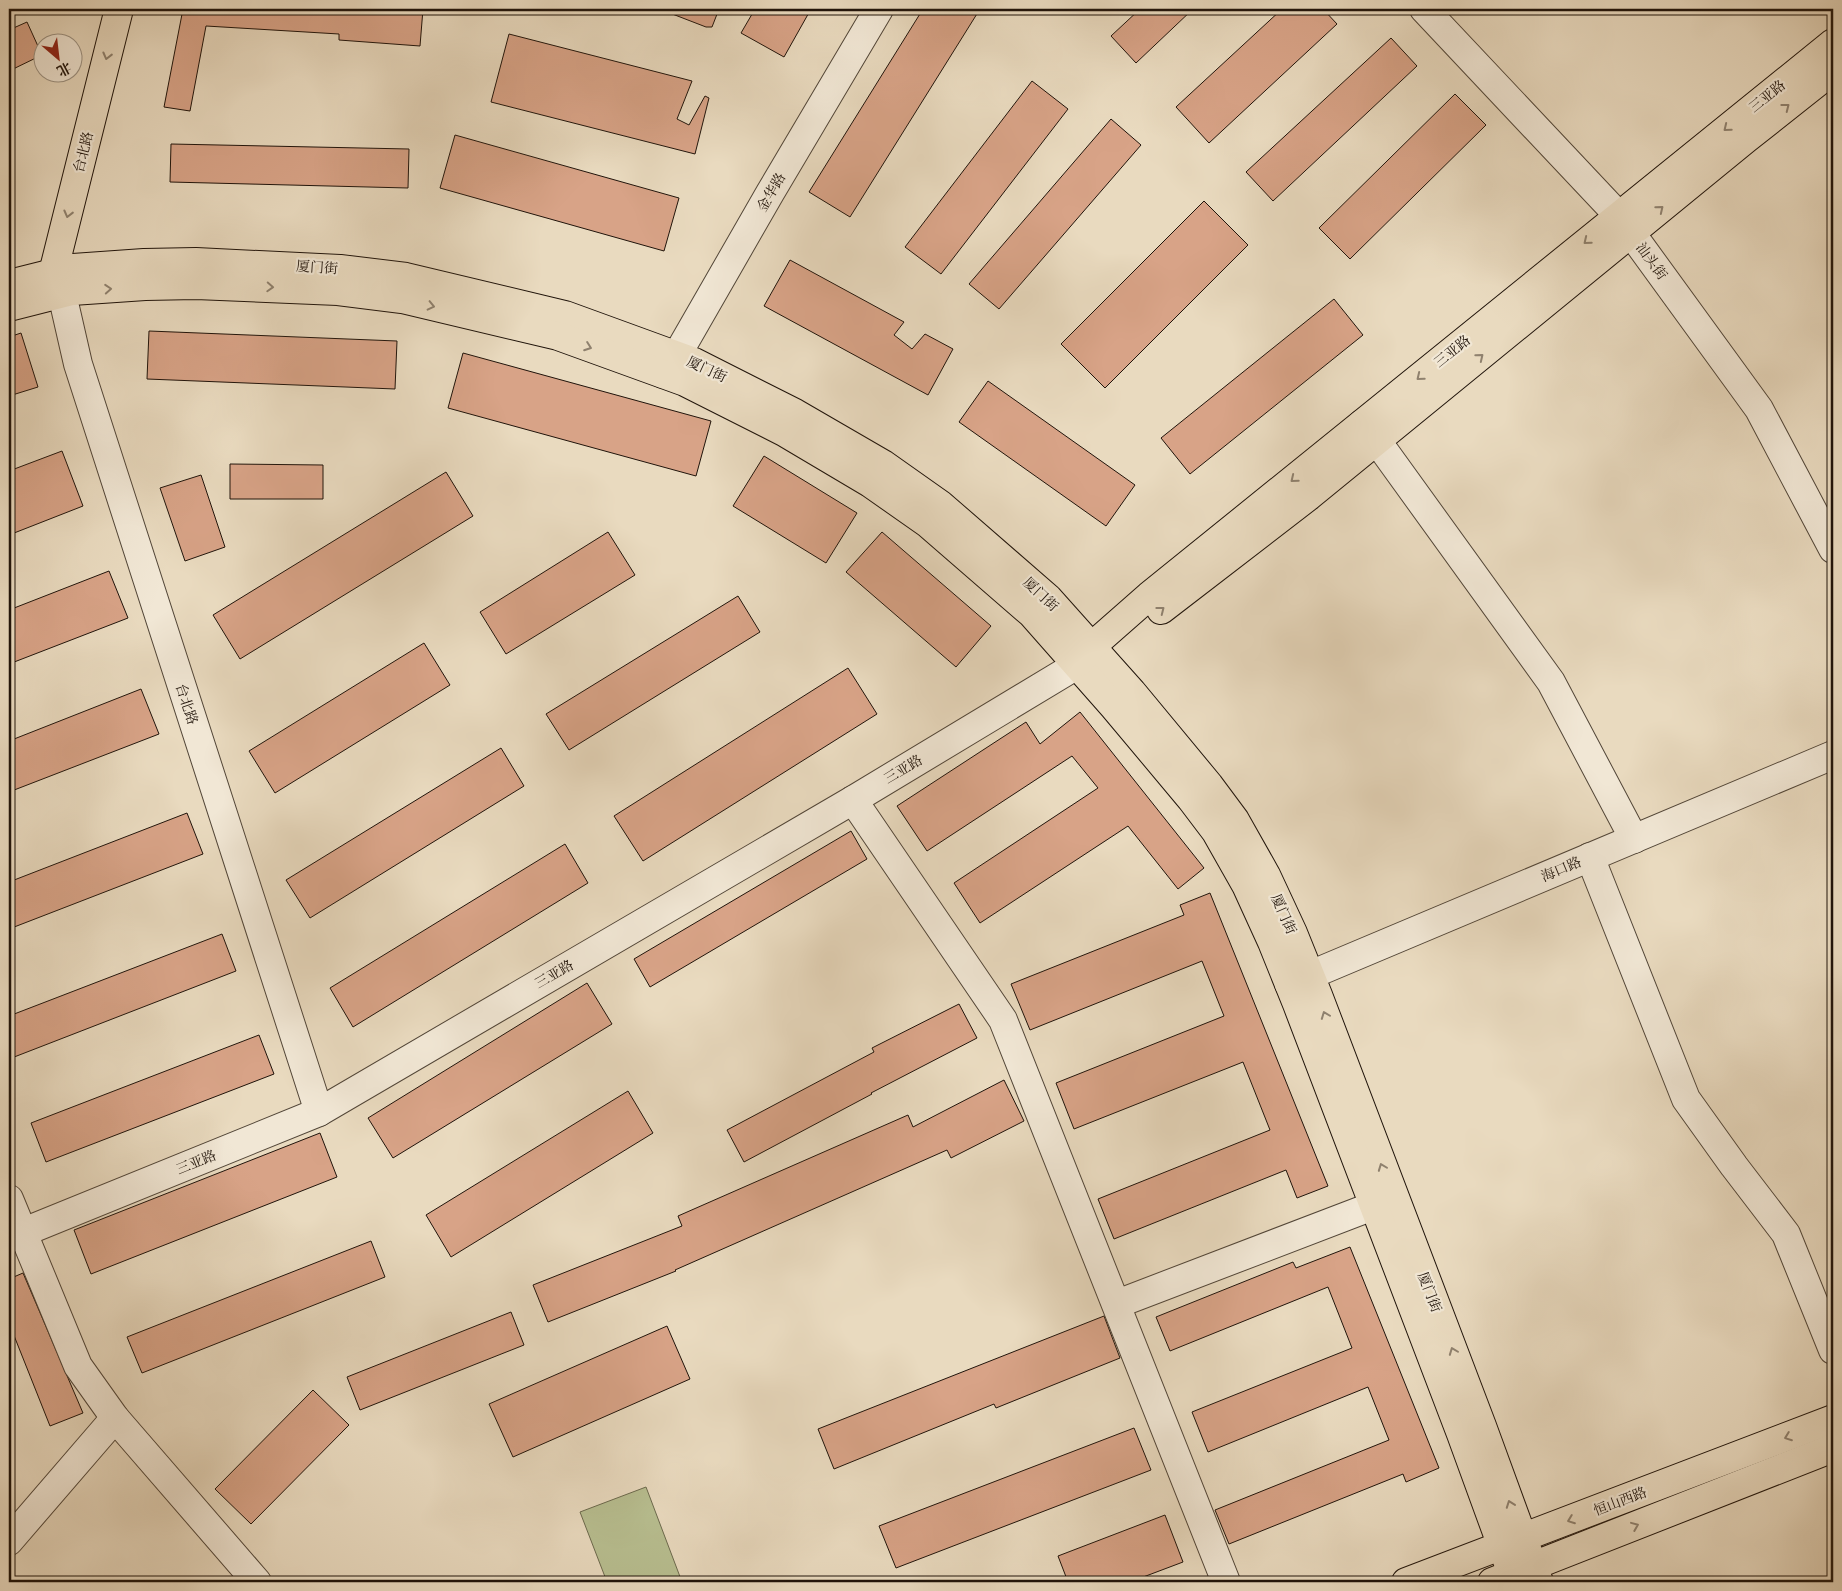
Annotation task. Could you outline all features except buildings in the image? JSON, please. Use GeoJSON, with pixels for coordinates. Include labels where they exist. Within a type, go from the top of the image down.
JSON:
{"type":"FeatureCollection","features":[{"type":"Feature","properties":{"kind":"main road","name":"台北路"},"geometry":{"type":"LineString","coordinates":[[63,285],[119,9]]}},
{"type":"Feature","properties":{"kind":"main road","name":"台北路"},"geometry":{"type":"LineString","coordinates":[[63,285],[138,9]]}},
{"type":"Feature","properties":{"kind":"main road","name":"三亚路"},"geometry":{"type":"LineString","coordinates":[[1090,656],[1309,496],[1369,432],[1625,224],[1833,42]]}},
{"type":"Feature","properties":{"kind":"main road","name":"三亚路"},"geometry":{"type":"LineString","coordinates":[[1625,224],[1833,70]]}},
{"type":"Feature","properties":{"kind":"main road","name":"厦门街"},"geometry":{"type":"LineString","coordinates":[[9,284],[205,285],[338,291],[402,299],[670,365],[685,382],[784,432],[870,483],[926,523],[1032,614],[1090,656],[1216,832],[1299,980],[1383,1202],[1461,1434],[1512,1542],[1518,1578]]}},
{"type":"Feature","properties":{"kind":"main road","name":"厦门街"},"geometry":{"type":"LineString","coordinates":[[9,307],[63,285]]}},
{"type":"Feature","properties":{"kind":"main road","name":"恒山西路"},"geometry":{"type":"LineString","coordinates":[[1406,1582],[1833,1419]]}},
{"type":"Feature","properties":{"kind":"main road","name":"恒山西路"},"geometry":{"type":"LineString","coordinates":[[1518,1578],[1833,1448]]}},
{"type":"Feature","properties":{"kind":"street","name":"金华路"},"geometry":{"type":"LineString","coordinates":[[670,365],[879,9]]}},
{"type":"Feature","properties":{"kind":"street","name":"汕头街"},"geometry":{"type":"LineString","coordinates":[[1424,9],[1625,224],[1759,409],[1833,549]]}},
{"type":"Feature","properties":{"kind":"street","name":"台北路"},"geometry":{"type":"LineString","coordinates":[[63,285],[78,364],[319,1112]]}},
{"type":"Feature","properties":{"kind":"street"},"geometry":{"type":"LineString","coordinates":[[1369,432],[1551,682],[1634,838]]}},
{"type":"Feature","properties":{"kind":"street","name":"三亚路"},"geometry":{"type":"LineString","coordinates":[[15,1236],[319,1112],[852,800],[1090,656]]}},
{"type":"Feature","properties":{"kind":"street","name":"海口路"},"geometry":{"type":"LineString","coordinates":[[1299,980],[1833,755]]}},
{"type":"Feature","properties":{"kind":"street"},"geometry":{"type":"LineString","coordinates":[[852,800],[1003,1020],[1226,1582]]}},
{"type":"Feature","properties":{"kind":"street"},"geometry":{"type":"LineString","coordinates":[[1590,857],[1686,1099],[1786,1234],[1833,1350]]}},
{"type":"Feature","properties":{"kind":"street"},"geometry":{"type":"LineString","coordinates":[[9,1199],[15,1236],[78,1366],[115,1418],[256,1582]]}},
{"type":"Feature","properties":{"kind":"street"},"geometry":{"type":"LineString","coordinates":[[1117,1304],[1383,1202]]}},
{"type":"Feature","properties":{"kind":"street"},"geometry":{"type":"LineString","coordinates":[[9,1541],[115,1418]]}},
{"type":"Feature","properties":{"kind":"green space"},"geometry":{"type":"Polygon","coordinates":[[[646,1487],[682,1582],[607,1582],[580,1512],[646,1487]]]}}]}
